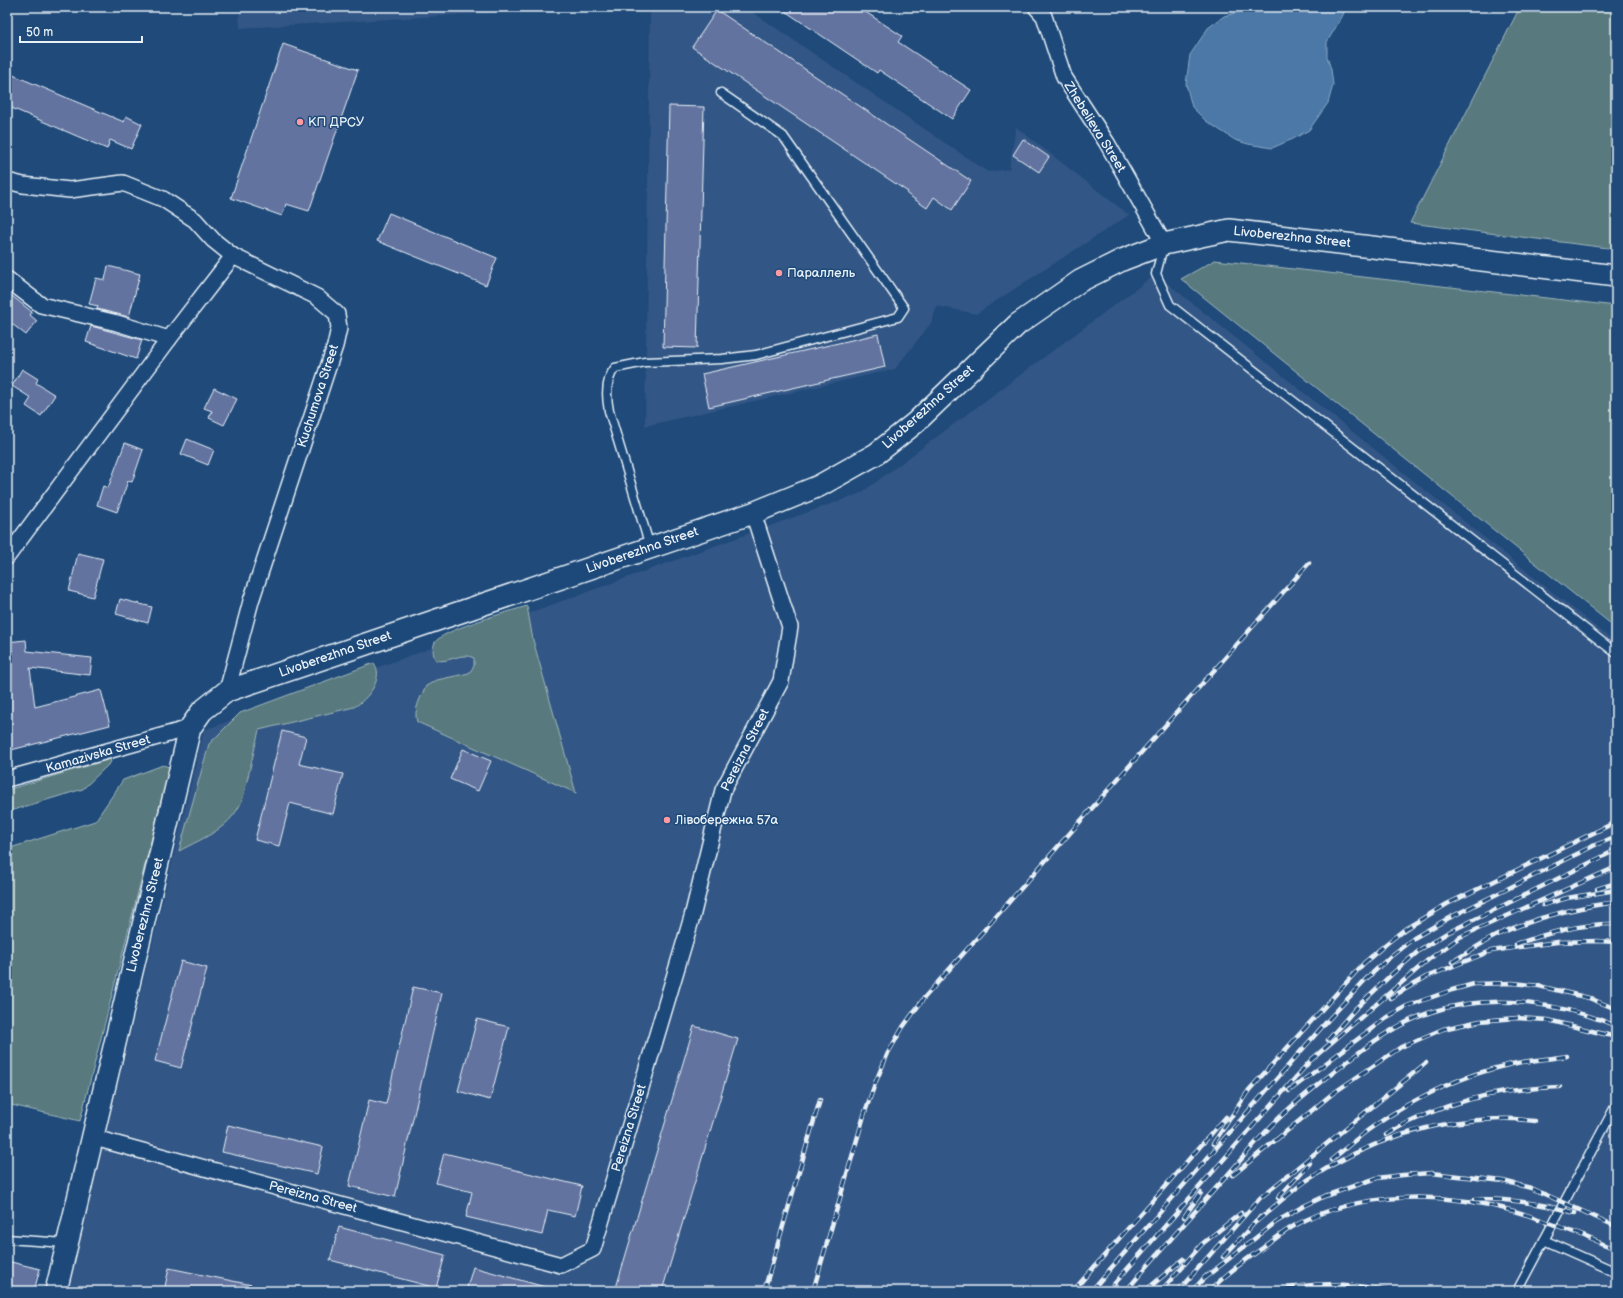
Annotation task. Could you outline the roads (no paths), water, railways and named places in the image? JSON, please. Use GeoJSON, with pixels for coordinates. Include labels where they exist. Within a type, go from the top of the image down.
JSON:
{"type":"FeatureCollection","features":[{"type":"Feature","properties":{"kind":"main road","name":"Livoberezhna Street"},"geometry":{"type":"LineString","coordinates":[[56,1291],[190,728],[202,712],[226,691],[753,513],[819,486],[876,454],[915,423],[1018,324],[1080,281],[1122,260],[1164,244],[1230,230],[1616,276]]}},
{"type":"Feature","properties":{"kind":"street","name":"Zhebelieva Street"},"geometry":{"type":"LineString","coordinates":[[1044,10],[1064,77],[1107,143],[1164,244]]}},
{"type":"Feature","properties":{"kind":"street","name":"Kuchumova Street"},"geometry":{"type":"LineString","coordinates":[[7,181],[23,185],[70,190],[124,183],[170,203],[195,220],[213,240],[233,256],[317,298],[337,314],[338,328],[332,354],[251,601],[226,691]]}},
{"type":"Feature","properties":{"kind":"street"},"geometry":{"type":"LineString","coordinates":[[7,556],[233,256]]}},
{"type":"Feature","properties":{"kind":"street"},"geometry":{"type":"LineString","coordinates":[[7,279],[41,305],[117,323],[169,339]]}},
{"type":"Feature","properties":{"kind":"street","name":"Pereizna Street"},"geometry":{"type":"LineString","coordinates":[[92,1137],[561,1265],[593,1249],[692,917],[723,790],[781,681],[790,627],[753,513]]}},
{"type":"Feature","properties":{"kind":"street","name":"Kamazivska Street"},"geometry":{"type":"LineString","coordinates":[[7,779],[190,728]]}},
{"type":"Feature","properties":{"kind":"lane"},"geometry":{"type":"LineString","coordinates":[[650,547],[608,411],[607,389],[610,374],[615,368],[645,362],[722,359],[756,355],[898,316],[904,308],[783,136],[722,93]]}},
{"type":"Feature","properties":{"kind":"lane"},"geometry":{"type":"LineString","coordinates":[[1164,244],[1156,274],[1170,304],[1616,653]]}},
{"type":"Feature","properties":{"kind":"lane"},"geometry":{"type":"LineString","coordinates":[[1517,1291],[1616,1105]]}},
{"type":"Feature","properties":{"kind":"lane"},"geometry":{"type":"LineString","coordinates":[[7,1239],[67,1243]]}},
{"type":"Feature","properties":{"kind":"lane"},"geometry":{"type":"LineString","coordinates":[[1544,1240],[1616,1272]]}},
{"type":"Feature","properties":{"kind":"railway"},"geometry":{"type":"LineString","coordinates":[[813,1291],[865,1112],[888,1053],[903,1027],[924,998],[1309,563]]}},
{"type":"Feature","properties":{"kind":"railway"},"geometry":{"type":"LineString","coordinates":[[1213,1144],[1249,1090],[1364,963],[1386,944],[1405,929],[1447,904],[1616,822]]}},
{"type":"Feature","properties":{"kind":"railway"},"geometry":{"type":"LineString","coordinates":[[1091,1291],[1329,1019],[1365,980],[1391,956],[1414,938],[1447,919],[1595,845],[1616,837]]}},
{"type":"Feature","properties":{"kind":"railway"},"geometry":{"type":"LineString","coordinates":[[1328,1040],[1355,1009],[1421,949],[1447,933],[1616,850]]}},
{"type":"Feature","properties":{"kind":"railway"},"geometry":{"type":"LineString","coordinates":[[1108,1291],[1311,1060],[1428,960],[1460,937],[1616,867]]}},
{"type":"Feature","properties":{"kind":"railway"},"geometry":{"type":"LineString","coordinates":[[1597,889],[1616,883]]}},
{"type":"Feature","properties":{"kind":"railway"},"geometry":{"type":"LineString","coordinates":[[1543,905],[1567,898],[1616,890]]}},
{"type":"Feature","properties":{"kind":"railway"},"geometry":{"type":"LineString","coordinates":[[1452,962],[1492,938],[1519,926],[1560,913],[1616,902]]}},
{"type":"Feature","properties":{"kind":"railway"},"geometry":{"type":"LineString","coordinates":[[1516,944],[1578,927],[1616,924]]}},
{"type":"Feature","properties":{"kind":"railway"},"geometry":{"type":"LineString","coordinates":[[1390,998],[1426,977],[1491,951],[1557,942],[1616,942]]}},
{"type":"Feature","properties":{"kind":"railway"},"geometry":{"type":"LineString","coordinates":[[1289,1091],[1387,1017],[1407,1006],[1474,984],[1513,983],[1539,986],[1589,998],[1616,1009]]}},
{"type":"Feature","properties":{"kind":"railway"},"geometry":{"type":"LineString","coordinates":[[1126,1291],[1255,1143],[1283,1114],[1374,1041],[1407,1022],[1431,1012],[1454,1006],[1501,1002],[1525,1003],[1572,1011],[1616,1026]]}},
{"type":"Feature","properties":{"kind":"railway"},"geometry":{"type":"LineString","coordinates":[[1233,1175],[1332,1094],[1401,1047],[1443,1029],[1480,1021],[1517,1018],[1548,1020],[1616,1037]]}},
{"type":"Feature","properties":{"kind":"railway"},"geometry":{"type":"LineString","coordinates":[[1331,1160],[1363,1134],[1390,1115],[1440,1088],[1475,1074],[1493,1069],[1519,1063],[1567,1056]]}},
{"type":"Feature","properties":{"kind":"railway"},"geometry":{"type":"LineString","coordinates":[[1178,1291],[1260,1198],[1426,1063]]}},
{"type":"Feature","properties":{"kind":"railway"},"geometry":{"type":"LineString","coordinates":[[1386,1135],[1427,1114],[1470,1099],[1515,1090],[1560,1087]]}},
{"type":"Feature","properties":{"kind":"railway"},"geometry":{"type":"LineString","coordinates":[[764,1291],[820,1100]]}},
{"type":"Feature","properties":{"kind":"railway"},"geometry":{"type":"LineString","coordinates":[[1073,1291],[1226,1117]]}},
{"type":"Feature","properties":{"kind":"railway"},"geometry":{"type":"LineString","coordinates":[[1257,1221],[1309,1179],[1354,1154],[1400,1135],[1448,1123],[1473,1120],[1508,1119],[1535,1121]]}},
{"type":"Feature","properties":{"kind":"railway"},"geometry":{"type":"LineString","coordinates":[[1278,1198],[1310,1163]]}},
{"type":"Feature","properties":{"kind":"railway"},"geometry":{"type":"LineString","coordinates":[[1203,1279],[1276,1222],[1325,1196],[1377,1178],[1431,1173],[1503,1181],[1531,1188],[1613,1225]]}},
{"type":"Feature","properties":{"kind":"railway"},"geometry":{"type":"LineString","coordinates":[[1184,1217],[1201,1193]]}},
{"type":"Feature","properties":{"kind":"railway"},"geometry":{"type":"LineString","coordinates":[[1210,1291],[1236,1268],[1282,1233],[1294,1226],[1319,1214],[1374,1200],[1431,1198],[1459,1200],[1487,1205],[1540,1219],[1616,1249]]}},
{"type":"Feature","properties":{"kind":"railway"},"geometry":{"type":"LineString","coordinates":[[1475,1199],[1526,1202],[1575,1213]]}},
{"type":"Feature","properties":{"kind":"railway"},"geometry":{"type":"LineString","coordinates":[[1161,1291],[1202,1244],[1241,1213]]}},
{"type":"Feature","properties":{"kind":"railway"},"geometry":{"type":"LineString","coordinates":[[1223,1257],[1260,1217]]}},
{"type":"Feature","properties":{"kind":"railway"},"geometry":{"type":"LineString","coordinates":[[1145,1291],[1183,1259]]}},
{"type":"Feature","properties":{"kind":"railway"},"geometry":{"type":"LineString","coordinates":[[1192,1291],[1206,1276]]}},
{"type":"Feature","properties":{"kind":"railway"},"geometry":{"type":"LineString","coordinates":[[1278,1291],[1319,1284],[1360,1286],[1387,1291]]}},
{"type":"Feature","properties":{"kind":"place","name":"КП ДРСУ"},"geometry":{"type":"Point","coordinates":[300,122]}},
{"type":"Feature","properties":{"kind":"place","name":"Параллель"},"geometry":{"type":"Point","coordinates":[779,273]}},
{"type":"Feature","properties":{"kind":"place","name":"Лівобережна 57а"},"geometry":{"type":"Point","coordinates":[667,820]}}]}
